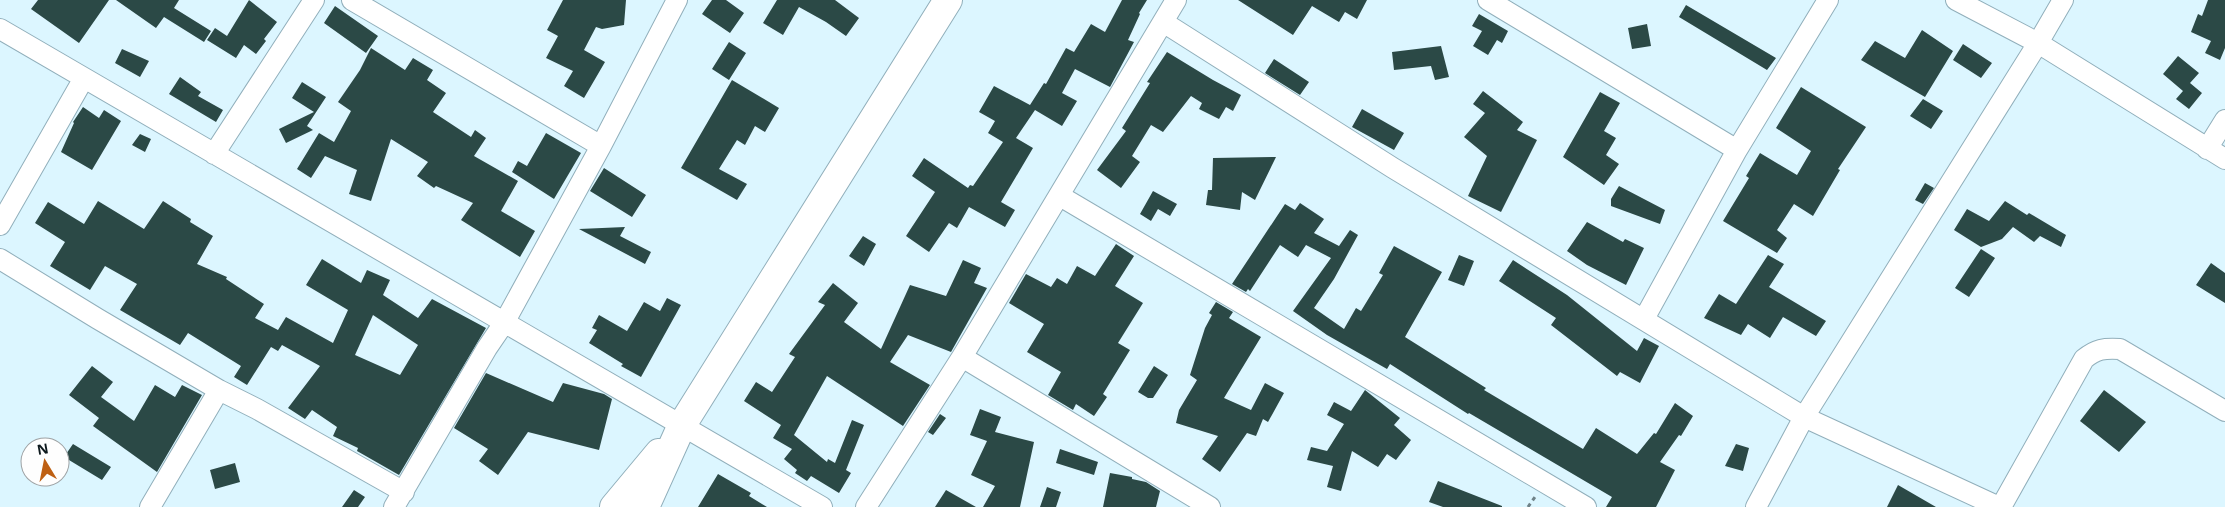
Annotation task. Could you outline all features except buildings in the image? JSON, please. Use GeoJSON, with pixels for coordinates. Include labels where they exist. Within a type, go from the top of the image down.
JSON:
{"type":"FeatureCollection","features":[{"type":"Feature","properties":{"kind":"street"},"geometry":{"type":"LineString","coordinates":[[214,154],[314,0]]}},
{"type":"Feature","properties":{"kind":"street"},"geometry":{"type":"LineString","coordinates":[[352,0],[601,146]]}},
{"type":"Feature","properties":{"kind":"street"},"geometry":{"type":"LineString","coordinates":[[0,259],[98,320],[257,409],[399,500],[487,348],[504,324],[601,146],[677,0]]}},
{"type":"Feature","properties":{"kind":"street"},"geometry":{"type":"LineString","coordinates":[[614,507],[682,425],[948,0]]}},
{"type":"Feature","properties":{"kind":"street"},"geometry":{"type":"LineString","coordinates":[[866,507],[962,357],[1176,0]]}},
{"type":"Feature","properties":{"kind":"street"},"geometry":{"type":"LineString","coordinates":[[1644,319],[1736,150],[1828,0]]}},
{"type":"Feature","properties":{"kind":"street"},"geometry":{"type":"LineString","coordinates":[[1956,0],[2038,43],[2225,159]]}},
{"type":"Feature","properties":{"kind":"street"},"geometry":{"type":"LineString","coordinates":[[1756,507],[1804,417],[2063,0]]}},
{"type":"Feature","properties":{"kind":"street"},"geometry":{"type":"LineString","coordinates":[[1494,2],[1736,150]]}},
{"type":"Feature","properties":{"kind":"street"},"geometry":{"type":"LineString","coordinates":[[1163,22],[1393,168],[1804,417],[2000,507],[2084,359],[2094,351],[2105,348],[2120,349],[2225,411]]}},
{"type":"Feature","properties":{"kind":"street"},"geometry":{"type":"LineString","coordinates":[[0,29],[504,324],[822,507]]}},
{"type":"Feature","properties":{"kind":"street"},"geometry":{"type":"LineString","coordinates":[[0,225],[84,78]]}},
{"type":"Feature","properties":{"kind":"street"},"geometry":{"type":"LineString","coordinates":[[2207,149],[2225,120]]}},
{"type":"Feature","properties":{"kind":"street"},"geometry":{"type":"LineString","coordinates":[[1060,196],[1586,507]]}},
{"type":"Feature","properties":{"kind":"street"},"geometry":{"type":"LineString","coordinates":[[962,357],[1210,507]]}},
{"type":"Feature","properties":{"kind":"street"},"geometry":{"type":"LineString","coordinates":[[150,507],[220,390]]}},
{"type":"Feature","properties":{"kind":"street"},"geometry":{"type":"LineString","coordinates":[[645,507],[682,425]]}}]}
